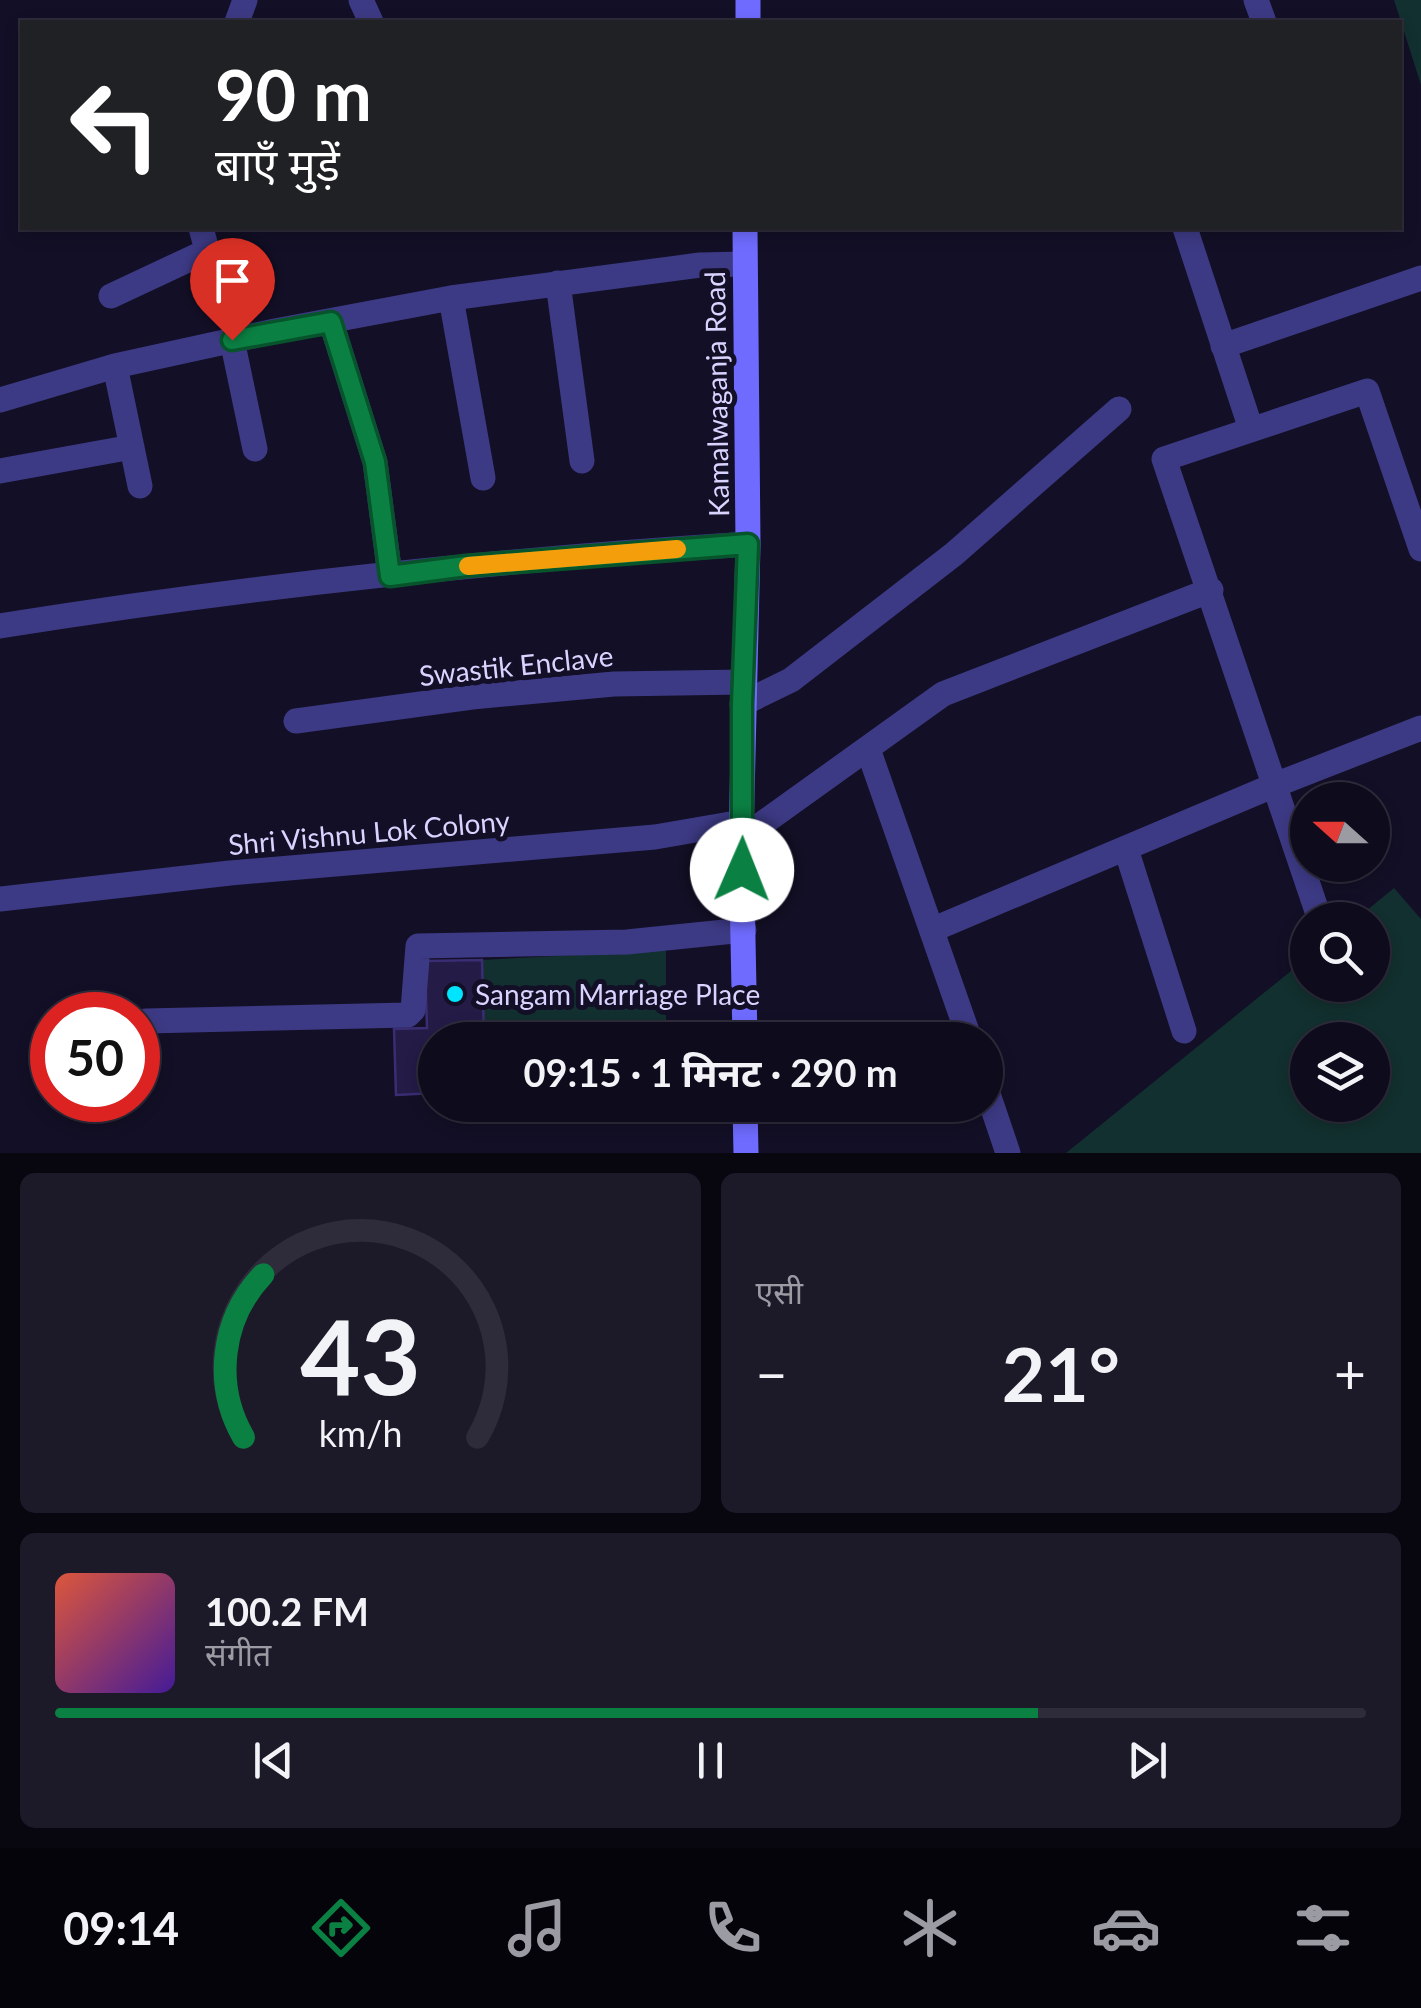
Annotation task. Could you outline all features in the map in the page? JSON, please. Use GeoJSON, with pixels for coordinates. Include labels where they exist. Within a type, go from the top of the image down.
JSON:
{"type":"FeatureCollection","features":[{"type":"Feature","properties":{"kind":"main road","name":"Kamalwaganja Road"},"geometry":{"type":"LineString","coordinates":[[745,230],[748,544],[742,693],[745,1022]]}},
{"type":"Feature","properties":{"kind":"main road"},"geometry":{"type":"LineString","coordinates":[[745,1122],[746,1153]]}},
{"type":"Feature","properties":{"kind":"street"},"geometry":{"type":"LineString","coordinates":[[1187,230],[1251,430]]}},
{"type":"Feature","properties":{"kind":"street"},"geometry":{"type":"LineString","coordinates":[[111,296],[204,239],[215,280]]}},
{"type":"Feature","properties":{"kind":"street"},"geometry":{"type":"LineString","coordinates":[[0,400],[115,366],[451,298],[700,265],[744,264]]}},
{"type":"Feature","properties":{"kind":"street"},"geometry":{"type":"LineString","coordinates":[[1224,346],[1421,278]]}},
{"type":"Feature","properties":{"kind":"street"},"geometry":{"type":"LineString","coordinates":[[558,283],[582,461]]}},
{"type":"Feature","properties":{"kind":"street"},"geometry":{"type":"LineString","coordinates":[[451,298],[482,478]]}},
{"type":"Feature","properties":{"kind":"street"},"geometry":{"type":"LineString","coordinates":[[331,322],[375,462],[390,576]]}},
{"type":"Feature","properties":{"kind":"street"},"geometry":{"type":"LineString","coordinates":[[232,340],[255,449]]}},
{"type":"Feature","properties":{"kind":"street"},"geometry":{"type":"LineString","coordinates":[[115,366],[140,486]]}},
{"type":"Feature","properties":{"kind":"street"},"geometry":{"type":"LineString","coordinates":[[1314,902],[1164,460],[1367,391],[1421,549]]}},
{"type":"Feature","properties":{"kind":"street"},"geometry":{"type":"LineString","coordinates":[[742,693],[791,680],[954,554],[1119,409]]}},
{"type":"Feature","properties":{"kind":"street"},"geometry":{"type":"LineString","coordinates":[[0,471],[132,447]]}},
{"type":"Feature","properties":{"kind":"street"},"geometry":{"type":"LineString","coordinates":[[0,626],[222,592],[466,566],[748,544]]}},
{"type":"Feature","properties":{"kind":"street"},"geometry":{"type":"LineString","coordinates":[[742,830],[868,749],[943,694],[1211,590]]}},
{"type":"Feature","properties":{"kind":"street","name":"Swastik Enclave"},"geometry":{"type":"LineString","coordinates":[[296,722],[472,697],[596,686],[742,693]]}},
{"type":"Feature","properties":{"kind":"street"},"geometry":{"type":"LineString","coordinates":[[934,929],[1275,785],[1421,728]]}},
{"type":"Feature","properties":{"kind":"street"},"geometry":{"type":"LineString","coordinates":[[868,749],[964,1022]]}},
{"type":"Feature","properties":{"kind":"street","name":"Shri Vishnu Lok Colony"},"geometry":{"type":"LineString","coordinates":[[0,899],[230,873],[742,830]]}},
{"type":"Feature","properties":{"kind":"street"},"geometry":{"type":"LineString","coordinates":[[1126,850],[1184,1030]]}},
{"type":"Feature","properties":{"kind":"street"},"geometry":{"type":"LineString","coordinates":[[160,1020],[408,1015],[413,1010],[418,946],[627,942],[744,930]]}},
{"type":"Feature","properties":{"kind":"street"},"geometry":{"type":"LineString","coordinates":[[998,1122],[1008,1153]]}},
{"type":"Feature","properties":{"kind":"green space"},"geometry":{"type":"Polygon","coordinates":[[[1394,0],[1421,0],[1421,85],[1402,20],[1394,0]]]}},
{"type":"Feature","properties":{"kind":"green space"},"geometry":{"type":"Polygon","coordinates":[[[1394,888],[1421,919],[1421,1153],[1066,1153],[1290,972],[1290,1002],[1390,1002],[1390,902],[1377,902],[1394,888]]]}},
{"type":"Feature","properties":{"kind":"green space"},"geometry":{"type":"Polygon","coordinates":[[[666,950],[666,1022],[484,1022],[482,960],[666,950]]]}},
{"type":"Feature","properties":{"kind":"building","name":"Sangam Marriage Place"},"geometry":{"type":"Polygon","coordinates":[[[482,960],[484,1022],[427,1022],[425,961],[482,960]]]}},
{"type":"Feature","properties":{"kind":"building","name":"Sangam Marriage Place"},"geometry":{"type":"Polygon","coordinates":[[[418,1028],[418,1094],[396,1095],[394,1029],[418,1028]]]}},
{"type":"Feature","properties":{"kind":"slow traffic"},"geometry":{"type":"LineString","coordinates":[[468,566],[677,549]]}},
{"type":"Feature","properties":{"kind":"place","name":"Sangam Marriage Place"},"geometry":{"type":"Point","coordinates":[455,994]}},
{"type":"Feature","properties":{"kind":"route"},"geometry":{"type":"LineString","coordinates":[[232,340],[331,322],[375,462],[390,576],[466,566],[748,544],[742,704],[742,870]]}}]}
